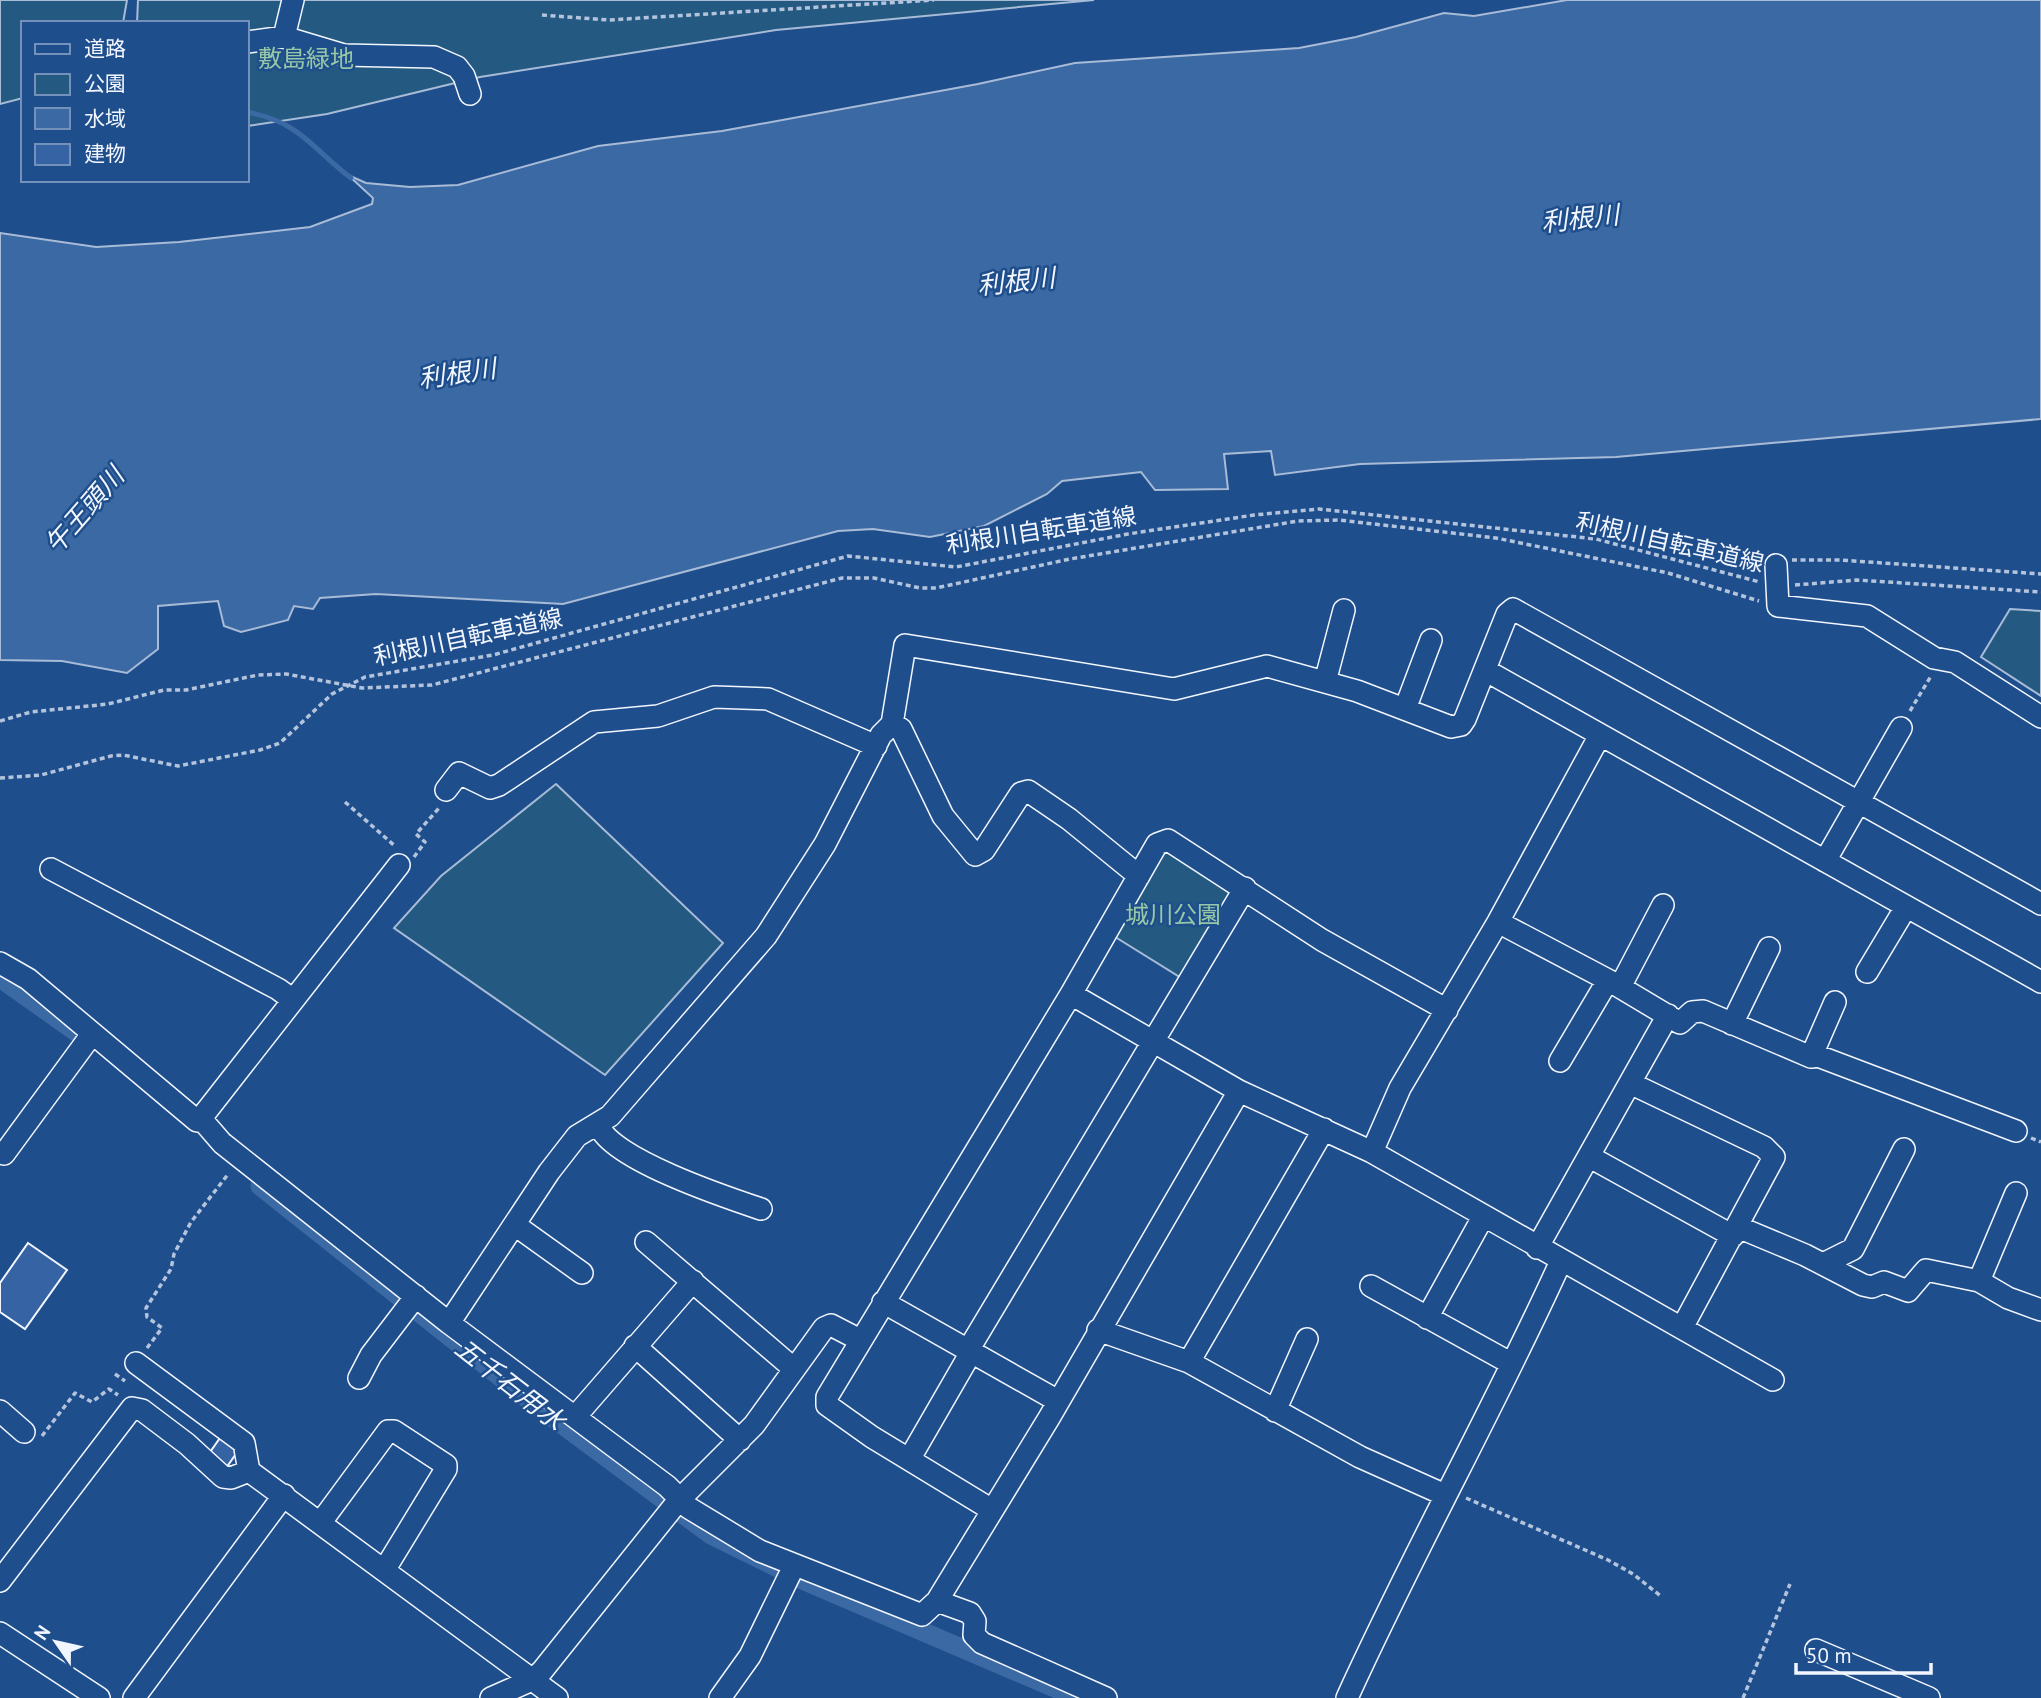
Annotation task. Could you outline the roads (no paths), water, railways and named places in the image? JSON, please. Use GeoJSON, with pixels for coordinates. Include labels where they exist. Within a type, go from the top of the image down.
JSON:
{"type":"FeatureCollection","features":[{"type":"Feature","properties":{"kind":"street"},"geometry":{"type":"LineString","coordinates":[[284,37],[293,0]]}},
{"type":"Feature","properties":{"kind":"street"},"geometry":{"type":"LineString","coordinates":[[248,42],[284,37],[344,55],[434,57],[447,61],[464,75],[470,94]]}},
{"type":"Feature","properties":{"kind":"street"},"geometry":{"type":"LineString","coordinates":[[1777,585],[1867,616],[1934,657],[1955,662],[2041,717]]}},
{"type":"Feature","properties":{"kind":"street"},"geometry":{"type":"LineString","coordinates":[[1325,682],[1343,610]]}},
{"type":"Feature","properties":{"kind":"street"},"geometry":{"type":"LineString","coordinates":[[449,1323],[577,1136],[599,1125],[766,936],[825,844],[876,746],[891,724],[902,649],[911,644],[1174,689],[1261,666],[1325,682],[1451,727],[1461,725],[1510,610],[1519,611],[1858,804],[2041,904]]}},
{"type":"Feature","properties":{"kind":"street"},"geometry":{"type":"LineString","coordinates":[[1405,709],[1431,640]]}},
{"type":"Feature","properties":{"kind":"street"},"geometry":{"type":"LineString","coordinates":[[1485,670],[2041,982]]}},
{"type":"Feature","properties":{"kind":"street"},"geometry":{"type":"LineString","coordinates":[[446,790],[459,773],[491,788],[499,785],[594,722],[658,716],[715,697],[768,699],[876,746]]}},
{"type":"Feature","properties":{"kind":"street"},"geometry":{"type":"LineString","coordinates":[[891,724],[901,729],[943,816],[975,855],[984,850],[1017,799],[1028,791],[1069,819],[1139,876]]}},
{"type":"Feature","properties":{"kind":"street"},"geometry":{"type":"LineString","coordinates":[[1825,861],[1900,728]]}},
{"type":"Feature","properties":{"kind":"street"},"geometry":{"type":"LineString","coordinates":[[1372,1152],[1400,1088],[1498,922],[1600,735]]}},
{"type":"Feature","properties":{"kind":"street"},"geometry":{"type":"LineString","coordinates":[[992,1510],[827,1405],[827,1397],[1071,994],[1157,844],[1168,840],[1322,940],[1447,1010]]}},
{"type":"Feature","properties":{"kind":"street"},"geometry":{"type":"LineString","coordinates":[[203,1122],[205,1113],[398,865]]}},
{"type":"Feature","properties":{"kind":"street"},"geometry":{"type":"LineString","coordinates":[[51,869],[278,989],[293,1000]]}},
{"type":"Feature","properties":{"kind":"street"},"geometry":{"type":"LineString","coordinates":[[910,1458],[966,1361],[969,1351],[1245,888]]}},
{"type":"Feature","properties":{"kind":"street"},"geometry":{"type":"LineString","coordinates":[[1560,1060],[1614,983],[1663,905]]}},
{"type":"Feature","properties":{"kind":"street"},"geometry":{"type":"LineString","coordinates":[[1867,972],[1906,907]]}},
{"type":"Feature","properties":{"kind":"street"},"geometry":{"type":"LineString","coordinates":[[1498,922],[1614,983],[1680,1023],[1692,1012],[1703,1011],[1811,1057],[1818,1056],[2016,1131]]}},
{"type":"Feature","properties":{"kind":"street"},"geometry":{"type":"LineString","coordinates":[[1732,1024],[1769,948]]}},
{"type":"Feature","properties":{"kind":"street"},"geometry":{"type":"LineString","coordinates":[[0,963],[28,979],[197,1121],[203,1122],[222,1143],[449,1323],[681,1497],[688,1508],[729,1534],[794,1566],[916,1614],[929,1612],[937,1601],[1058,1401],[1239,1091]]}},
{"type":"Feature","properties":{"kind":"street"},"geometry":{"type":"LineString","coordinates":[[1071,994],[1239,1091],[1372,1152],[1537,1248],[1683,1326],[1773,1380]]}},
{"type":"Feature","properties":{"kind":"street"},"geometry":{"type":"LineString","coordinates":[[1811,1057],[1835,1002]]}},
{"type":"Feature","properties":{"kind":"street"},"geometry":{"type":"LineString","coordinates":[[1537,1248],[1632,1084],[1668,1015]]}},
{"type":"Feature","properties":{"kind":"street"},"geometry":{"type":"LineString","coordinates":[[4,1154],[92,1034]]}},
{"type":"Feature","properties":{"kind":"street"},"geometry":{"type":"LineString","coordinates":[[1632,1084],[1770,1151],[1773,1163],[1683,1326]]}},
{"type":"Feature","properties":{"kind":"street"},"geometry":{"type":"LineString","coordinates":[[599,1125],[607,1139],[681,1181],[761,1209]]}},
{"type":"Feature","properties":{"kind":"street"},"geometry":{"type":"LineString","coordinates":[[1189,1362],[1324,1129]]}},
{"type":"Feature","properties":{"kind":"street"},"geometry":{"type":"LineString","coordinates":[[1823,1264],[1853,1249],[1904,1149]]}},
{"type":"Feature","properties":{"kind":"street"},"geometry":{"type":"LineString","coordinates":[[1590,1157],[1735,1231],[1823,1264],[1872,1287],[1884,1282],[1908,1291],[1926,1270],[1979,1282],[2008,1298],[2041,1310]]}},
{"type":"Feature","properties":{"kind":"street"},"geometry":{"type":"LineString","coordinates":[[1979,1282],[2016,1193]]}},
{"type":"Feature","properties":{"kind":"street"},"geometry":{"type":"LineString","coordinates":[[1427,1318],[1483,1217]]}},
{"type":"Feature","properties":{"kind":"street"},"geometry":{"type":"LineString","coordinates":[[514,1225],[582,1273]]}},
{"type":"Feature","properties":{"kind":"street"},"geometry":{"type":"LineString","coordinates":[[646,1242],[793,1368]]}},
{"type":"Feature","properties":{"kind":"street"},"geometry":{"type":"LineString","coordinates":[[1347,1698],[1561,1261]]}},
{"type":"Feature","properties":{"kind":"street"},"geometry":{"type":"LineString","coordinates":[[575,1418],[693,1281]]}},
{"type":"Feature","properties":{"kind":"street"},"geometry":{"type":"LineString","coordinates":[[1371,1286],[1512,1364]]}},
{"type":"Feature","properties":{"kind":"street"},"geometry":{"type":"LineString","coordinates":[[359,1378],[371,1355],[416,1296]]}},
{"type":"Feature","properties":{"kind":"street"},"geometry":{"type":"LineString","coordinates":[[883,1302],[1058,1401]]}},
{"type":"Feature","properties":{"kind":"street"},"geometry":{"type":"LineString","coordinates":[[491,1698],[532,1680],[681,1497],[762,1415],[807,1347],[827,1325],[860,1340]]}},
{"type":"Feature","properties":{"kind":"street"},"geometry":{"type":"LineString","coordinates":[[1098,1330],[1189,1362],[1360,1457],[1446,1492]]}},
{"type":"Feature","properties":{"kind":"street"},"geometry":{"type":"LineString","coordinates":[[1275,1411],[1307,1339]]}},
{"type":"Feature","properties":{"kind":"street"},"geometry":{"type":"LineString","coordinates":[[635,1346],[740,1440]]}},
{"type":"Feature","properties":{"kind":"street"},"geometry":{"type":"LineString","coordinates":[[136,1363],[244,1443],[249,1471],[558,1698]]}},
{"type":"Feature","properties":{"kind":"street"},"geometry":{"type":"LineString","coordinates":[[0,1581],[132,1408],[142,1410],[187,1444],[223,1477],[231,1478],[249,1471]]}},
{"type":"Feature","properties":{"kind":"street"},"geometry":{"type":"LineString","coordinates":[[0,1411],[24,1432]]}},
{"type":"Feature","properties":{"kind":"street"},"geometry":{"type":"LineString","coordinates":[[321,1522],[388,1431],[394,1431],[446,1465],[385,1570]]}},
{"type":"Feature","properties":{"kind":"street"},"geometry":{"type":"LineString","coordinates":[[134,1698],[284,1495]]}},
{"type":"Feature","properties":{"kind":"street"},"geometry":{"type":"LineString","coordinates":[[720,1698],[750,1656],[794,1566]]}},
{"type":"Feature","properties":{"kind":"street"},"geometry":{"type":"LineString","coordinates":[[937,1601],[970,1613],[975,1621],[974,1635],[982,1643],[1106,1698]]}},
{"type":"Feature","properties":{"kind":"street"},"geometry":{"type":"LineString","coordinates":[[0,1633],[99,1698]]}},
{"type":"Feature","properties":{"kind":"street"},"geometry":{"type":"LineString","coordinates":[[1816,1650],[1929,1698]]}},
{"type":"Feature","properties":{"kind":"water"},"geometry":{"type":"Polygon","coordinates":[[[1567,0],[2041,0],[2041,419],[1616,457],[1360,464],[1275,475],[1271,451],[1224,454],[1228,489],[1155,490],[1141,472],[1062,481],[1047,494],[984,526],[930,537],[873,529],[838,531],[563,604],[376,594],[320,598],[313,609],[294,606],[288,620],[241,632],[224,626],[218,601],[158,606],[158,649],[127,673],[62,661],[0,660],[0,233],[96,247],[179,242],[310,227],[372,204],[373,198],[348,175],[366,183],[410,187],[458,185],[598,146],[722,131],[978,84],[1075,63],[1299,48],[1356,37],[1444,13],[1474,16],[1567,0]]]}},
{"type":"Feature","properties":{"kind":"waterway"},"geometry":{"type":"LineString","coordinates":[[248,112],[266,117],[293,130],[351,178]]}},
{"type":"Feature","properties":{"kind":"waterway","name":"五千石用水"},"geometry":{"type":"LineString","coordinates":[[0,978],[76,1032]]}},
{"type":"Feature","properties":{"kind":"waterway","name":"五千石用水"},"geometry":{"type":"LineString","coordinates":[[260,1186],[529,1400],[711,1535],[800,1579],[1078,1698]]}},
{"type":"Feature","properties":{"kind":"park label","name":"敷島緑地"},"geometry":{"type":"Point","coordinates":[306,58]}},
{"type":"Feature","properties":{"kind":"park label","name":"城川公園"},"geometry":{"type":"Point","coordinates":[1173,914]}},
{"type":"Feature","properties":{"kind":"water label","name":"利根川"},"geometry":{"type":"Point","coordinates":[1580,218]}},
{"type":"Feature","properties":{"kind":"water label","name":"利根川"},"geometry":{"type":"Point","coordinates":[1016,281]}},
{"type":"Feature","properties":{"kind":"water label","name":"利根川"},"geometry":{"type":"Point","coordinates":[457,373]}},
{"type":"Feature","properties":{"kind":"water label","name":"午王頭川"},"geometry":{"type":"Point","coordinates":[84,510]}}]}
